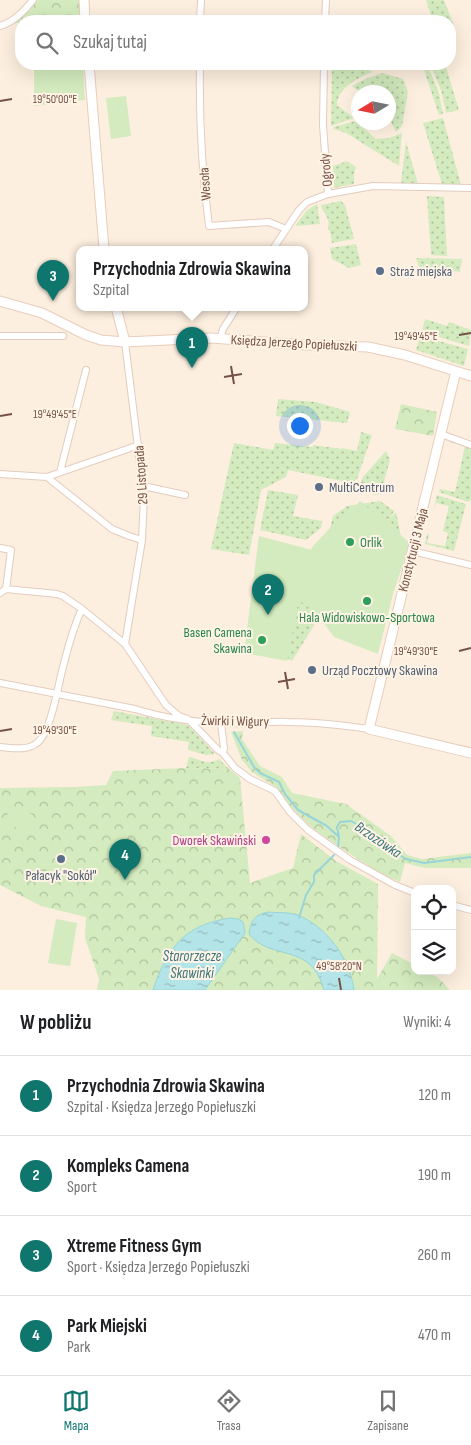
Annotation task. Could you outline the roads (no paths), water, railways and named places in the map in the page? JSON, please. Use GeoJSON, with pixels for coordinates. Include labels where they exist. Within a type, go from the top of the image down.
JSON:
{"type":"FeatureCollection","features":[{"type":"Feature","properties":{"kind":"street"},"geometry":{"type":"LineString","coordinates":[[18,15],[33,0]]}},
{"type":"Feature","properties":{"kind":"street"},"geometry":{"type":"LineString","coordinates":[[84,0],[85,15]]}},
{"type":"Feature","properties":{"kind":"street"},"geometry":{"type":"LineString","coordinates":[[200,15],[201,0]]}},
{"type":"Feature","properties":{"kind":"street"},"geometry":{"type":"LineString","coordinates":[[325,15],[326,0]]}},
{"type":"Feature","properties":{"kind":"street"},"geometry":{"type":"LineString","coordinates":[[0,26],[8,24],[15,18]]}},
{"type":"Feature","properties":{"kind":"street"},"geometry":{"type":"LineString","coordinates":[[89,70],[104,246]]}},
{"type":"Feature","properties":{"kind":"street","name":"Wesoła"},"geometry":{"type":"LineString","coordinates":[[200,70],[200,108],[209,226],[269,222],[286,229]]}},
{"type":"Feature","properties":{"kind":"street","name":"Ogrody"},"geometry":{"type":"LineString","coordinates":[[275,246],[292,218],[307,202],[328,194],[323,125],[324,70]]}},
{"type":"Feature","properties":{"kind":"street"},"geometry":{"type":"LineString","coordinates":[[328,194],[373,186],[471,188]]}},
{"type":"Feature","properties":{"kind":"street","name":"Księdza Jerzego Popiełuszki"},"geometry":{"type":"LineString","coordinates":[[0,301],[42,313],[86,335],[101,340],[125,342],[220,339],[373,348],[405,355],[471,376]]}},
{"type":"Feature","properties":{"kind":"street","name":"29 Listopada"},"geometry":{"type":"LineString","coordinates":[[117,311],[125,342],[143,486],[142,540],[125,644]]}},
{"type":"Feature","properties":{"kind":"street"},"geometry":{"type":"LineString","coordinates":[[220,339],[223,329],[234,311]]}},
{"type":"Feature","properties":{"kind":"street"},"geometry":{"type":"LineString","coordinates":[[0,336],[63,336]]}},
{"type":"Feature","properties":{"kind":"street"},"geometry":{"type":"LineString","coordinates":[[60,472],[86,370]]}},
{"type":"Feature","properties":{"kind":"street","name":"Konstytucji 3 Maja"},"geometry":{"type":"LineString","coordinates":[[369,729],[456,371]]}},
{"type":"Feature","properties":{"kind":"street"},"geometry":{"type":"LineString","coordinates":[[441,434],[471,444]]}},
{"type":"Feature","properties":{"kind":"street"},"geometry":{"type":"LineString","coordinates":[[0,474],[47,477],[139,445]]}},
{"type":"Feature","properties":{"kind":"street"},"geometry":{"type":"LineString","coordinates":[[47,477],[112,529],[142,540]]}},
{"type":"Feature","properties":{"kind":"street"},"geometry":{"type":"LineString","coordinates":[[143,486],[185,495]]}},
{"type":"Feature","properties":{"kind":"street"},"geometry":{"type":"LineString","coordinates":[[0,548],[11,550],[3,591],[34,590],[57,594],[82,609],[125,644],[166,705],[178,716],[188,719],[218,750],[223,752],[235,768],[250,779],[275,791],[290,812],[308,830],[350,860],[396,886],[411,892]]}},
{"type":"Feature","properties":{"kind":"street"},"geometry":{"type":"LineString","coordinates":[[412,551],[471,566]]}},
{"type":"Feature","properties":{"kind":"street"},"geometry":{"type":"LineString","coordinates":[[0,747],[25,748],[40,741],[46,732],[78,616],[82,609]]}},
{"type":"Feature","properties":{"kind":"street","name":"Żwirki i Wigury"},"geometry":{"type":"LineString","coordinates":[[0,684],[188,719],[221,723],[314,722],[369,729],[471,753]]}},
{"type":"Feature","properties":{"kind":"street"},"geometry":{"type":"LineString","coordinates":[[156,714],[166,705]]}},
{"type":"Feature","properties":{"kind":"street"},"geometry":{"type":"LineString","coordinates":[[221,723],[223,752]]}},
{"type":"Feature","properties":{"kind":"street"},"geometry":{"type":"LineString","coordinates":[[456,906],[471,910]]}},
{"type":"Feature","properties":{"kind":"water","name":"Starorzecze Skawinki"},"geometry":{"type":"Polygon","coordinates":[[[268,912],[298,915],[328,936],[348,967],[354,990],[324,990],[318,975],[310,965],[300,958],[268,948],[249,934],[254,919],[268,912]]]}},
{"type":"Feature","properties":{"kind":"water","name":"Starorzecze Skawinki"},"geometry":{"type":"Polygon","coordinates":[[[230,918],[243,922],[245,933],[205,990],[153,990],[164,962],[180,941],[201,926],[230,918]]]}},
{"type":"Feature","properties":{"kind":"waterway"},"geometry":{"type":"LineString","coordinates":[[234,732],[254,767],[260,773],[279,782],[285,794],[298,810],[327,826],[339,837]]}},
{"type":"Feature","properties":{"kind":"waterway","name":"Brzozówka"},"geometry":{"type":"LineString","coordinates":[[338,847],[337,827],[340,822],[351,821],[385,841],[393,851],[406,859],[424,863],[471,857]]}},
{"type":"Feature","properties":{"kind":"waterway","name":"Brzozówka"},"geometry":{"type":"LineString","coordinates":[[299,918],[306,895],[314,882],[314,875],[334,855]]}},
{"type":"Feature","properties":{"kind":"place","name":"Straż miejska"},"geometry":{"type":"Point","coordinates":[380,271]}},
{"type":"Feature","properties":{"kind":"place","name":"Xtreme Fitness Gym"},"geometry":{"type":"Point","coordinates":[53,301]}},
{"type":"Feature","properties":{"kind":"place","name":"Przychodnia Zdrowia Skawina"},"geometry":{"type":"Point","coordinates":[192,368]}},
{"type":"Feature","properties":{"kind":"place","name":"MultiCentrum"},"geometry":{"type":"Point","coordinates":[319,487]}},
{"type":"Feature","properties":{"kind":"place","name":"Orlik"},"geometry":{"type":"Point","coordinates":[350,542]}},
{"type":"Feature","properties":{"kind":"place","name":"Hala Widowiskowo-Sportowa"},"geometry":{"type":"Point","coordinates":[367,601]}},
{"type":"Feature","properties":{"kind":"place","name":"Kompleks Camena"},"geometry":{"type":"Point","coordinates":[268,615]}},
{"type":"Feature","properties":{"kind":"place","name":"Basen Camena Skawina"},"geometry":{"type":"Point","coordinates":[262,640]}},
{"type":"Feature","properties":{"kind":"place","name":"Urząd Pocztowy Skawina"},"geometry":{"type":"Point","coordinates":[312,670]}},
{"type":"Feature","properties":{"kind":"place","name":"Dworek Skawiński"},"geometry":{"type":"Point","coordinates":[266,840]}},
{"type":"Feature","properties":{"kind":"place","name":"Pałacyk \"Sokół\""},"geometry":{"type":"Point","coordinates":[61,859]}},
{"type":"Feature","properties":{"kind":"place","name":"Park Miejski"},"geometry":{"type":"Point","coordinates":[125,880]}}]}
